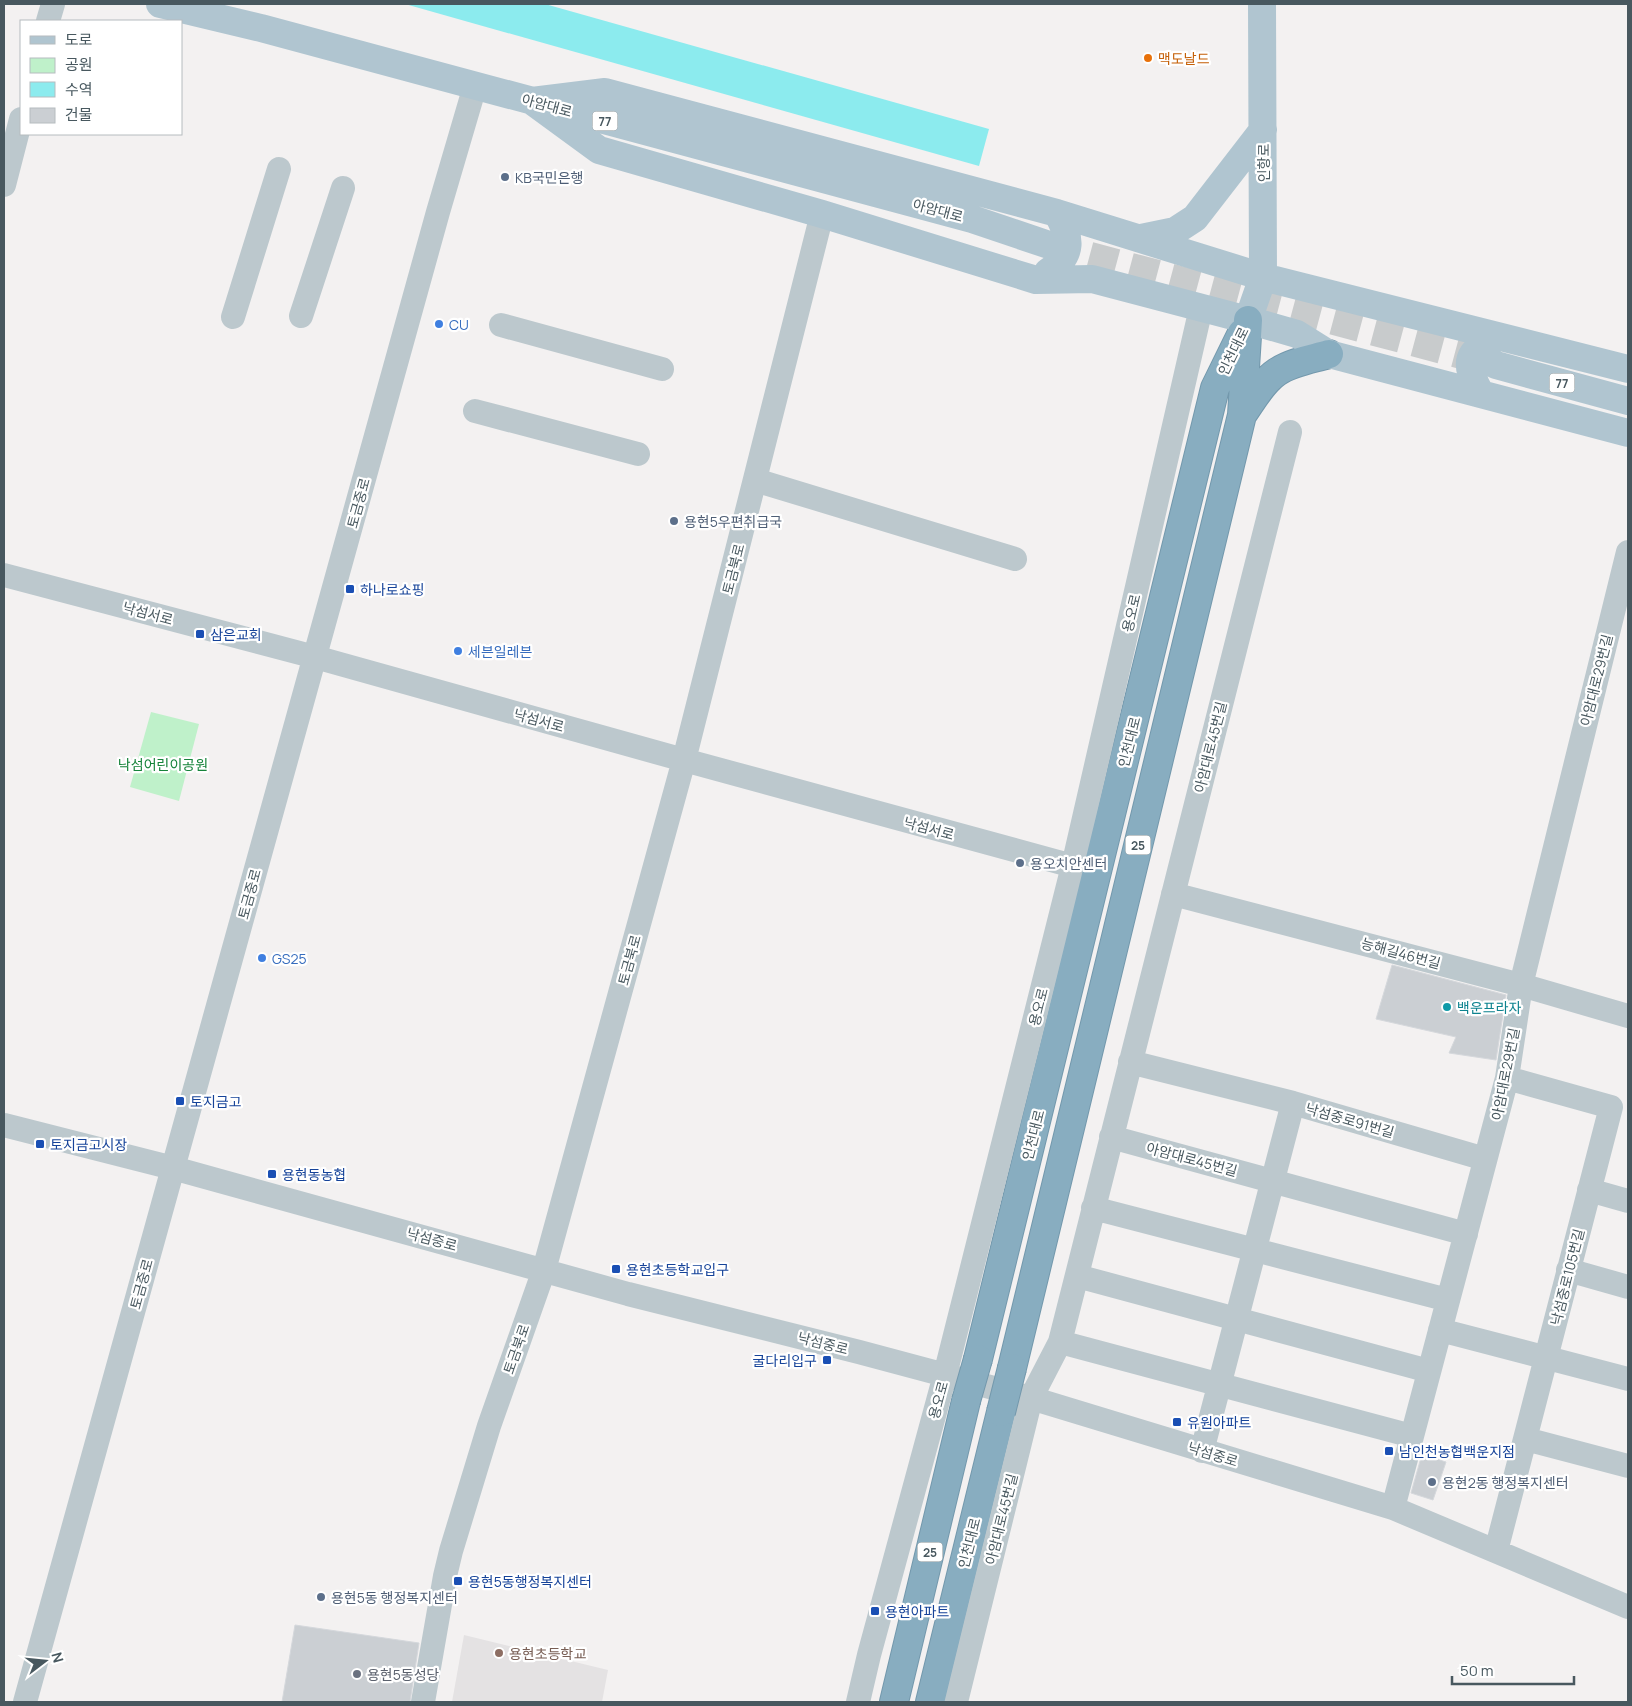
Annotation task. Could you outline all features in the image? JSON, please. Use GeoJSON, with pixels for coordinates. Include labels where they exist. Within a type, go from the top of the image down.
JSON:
{"type":"FeatureCollection","features":[{"type":"Feature","properties":{"kind":"highway","name":"인천대로"},"geometry":{"type":"LineString","coordinates":[[930,1702],[1242,415],[1248,320]]}},
{"type":"Feature","properties":{"kind":"highway","name":"인천대로"},"geometry":{"type":"LineString","coordinates":[[894,1702],[1215,388],[1248,320]]}},
{"type":"Feature","properties":{"kind":"highway"},"geometry":{"type":"LineString","coordinates":[[1242,415],[1262,387],[1276,372],[1329,354]]}},
{"type":"Feature","properties":{"kind":"main road","name":"인항로"},"geometry":{"type":"LineString","coordinates":[[1248,320],[1263,277],[1262,4]]}},
{"type":"Feature","properties":{"kind":"main road","name":"아암대로"},"geometry":{"type":"LineString","coordinates":[[173,5],[972,219],[1049,245]]}},
{"type":"Feature","properties":{"kind":"main road"},"geometry":{"type":"LineString","coordinates":[[532,101],[605,92],[1057,212],[1263,277],[1628,369]]}},
{"type":"Feature","properties":{"kind":"main road"},"geometry":{"type":"LineString","coordinates":[[532,101],[599,150],[822,214],[1036,280],[1092,279],[1297,334],[1329,354],[1628,434]]}},
{"type":"Feature","properties":{"kind":"main road"},"geometry":{"type":"LineString","coordinates":[[1141,238],[1175,231],[1195,218],[1263,130]]}},
{"type":"Feature","properties":{"kind":"main road"},"geometry":{"type":"LineString","coordinates":[[1036,280],[1054,268],[1064,256],[1068,243],[1066,228],[1057,212]]}},
{"type":"Feature","properties":{"kind":"main road"},"geometry":{"type":"LineString","coordinates":[[1481,394],[1471,377],[1469,365],[1474,351],[1482,344],[1499,337]]}},
{"type":"Feature","properties":{"kind":"main road","name":"77"},"geometry":{"type":"LineString","coordinates":[[1496,365],[1628,400]]}},
{"type":"Feature","properties":{"kind":"street"},"geometry":{"type":"LineString","coordinates":[[48,20],[53,4]]}},
{"type":"Feature","properties":{"kind":"street","name":"토금중로"},"geometry":{"type":"LineString","coordinates":[[25,1702],[438,212],[476,86]]}},
{"type":"Feature","properties":{"kind":"street"},"geometry":{"type":"LineString","coordinates":[[4,185],[20,123]]}},
{"type":"Feature","properties":{"kind":"street"},"geometry":{"type":"LineString","coordinates":[[233,317],[279,169]]}},
{"type":"Feature","properties":{"kind":"street"},"geometry":{"type":"LineString","coordinates":[[301,316],[343,188]]}},
{"type":"Feature","properties":{"kind":"street","name":"토금북로"},"geometry":{"type":"LineString","coordinates":[[423,1702],[451,1551],[489,1426],[544,1270],[684,760],[822,214]]}},
{"type":"Feature","properties":{"kind":"street","name":"용오로"},"geometry":{"type":"LineString","coordinates":[[858,1702],[945,1374],[1073,866],[1201,308]]}},
{"type":"Feature","properties":{"kind":"street"},"geometry":{"type":"LineString","coordinates":[[501,325],[662,369]]}},
{"type":"Feature","properties":{"kind":"street"},"geometry":{"type":"LineString","coordinates":[[475,411],[638,454]]}},
{"type":"Feature","properties":{"kind":"street","name":"아암대로45번길"},"geometry":{"type":"LineString","coordinates":[[956,1702],[1031,1398],[1060,1342],[1290,432]]}},
{"type":"Feature","properties":{"kind":"street"},"geometry":{"type":"LineString","coordinates":[[755,480],[1015,559]]}},
{"type":"Feature","properties":{"kind":"street","name":"아암대로29번길"},"geometry":{"type":"LineString","coordinates":[[1393,1508],[1507,1078],[1521,985],[1628,552]]}},
{"type":"Feature","properties":{"kind":"street","name":"낙섬서로"},"geometry":{"type":"LineString","coordinates":[[4,575],[315,657],[1073,866]]}},
{"type":"Feature","properties":{"kind":"street","name":"능해길46번길"},"geometry":{"type":"LineString","coordinates":[[1173,894],[1521,985],[1628,1016]]}},
{"type":"Feature","properties":{"kind":"street"},"geometry":{"type":"LineString","coordinates":[[1130,1062],[1293,1103]]}},
{"type":"Feature","properties":{"kind":"street","name":"낙섬중로105번길"},"geometry":{"type":"LineString","coordinates":[[1496,1551],[1589,1190],[1619,1109],[1507,1078]]}},
{"type":"Feature","properties":{"kind":"street","name":"낙섬중로91번길"},"geometry":{"type":"LineString","coordinates":[[1202,1451],[1293,1103],[1486,1159]]}},
{"type":"Feature","properties":{"kind":"street","name":"낙섬중로"},"geometry":{"type":"LineString","coordinates":[[4,1125],[173,1168],[637,1297],[945,1374],[1031,1398],[1393,1508],[1628,1608]]}},
{"type":"Feature","properties":{"kind":"street","name":"아암대로45번길"},"geometry":{"type":"LineString","coordinates":[[1111,1137],[1272,1181]]}},
{"type":"Feature","properties":{"kind":"street"},"geometry":{"type":"LineString","coordinates":[[1272,1181],[1466,1234]]}},
{"type":"Feature","properties":{"kind":"street"},"geometry":{"type":"LineString","coordinates":[[1589,1190],[1628,1201]]}},
{"type":"Feature","properties":{"kind":"street"},"geometry":{"type":"LineString","coordinates":[[1094,1208],[1448,1300]]}},
{"type":"Feature","properties":{"kind":"street"},"geometry":{"type":"LineString","coordinates":[[1568,1270],[1628,1287]]}},
{"type":"Feature","properties":{"kind":"street"},"geometry":{"type":"LineString","coordinates":[[1076,1276],[1429,1371]]}},
{"type":"Feature","properties":{"kind":"street"},"geometry":{"type":"LineString","coordinates":[[1440,1330],[1628,1379]]}},
{"type":"Feature","properties":{"kind":"street"},"geometry":{"type":"LineString","coordinates":[[1060,1342],[1412,1436]]}},
{"type":"Feature","properties":{"kind":"street"},"geometry":{"type":"LineString","coordinates":[[1526,1439],[1628,1466]]}},
{"type":"Feature","properties":{"kind":"shaded area","name":"용현초등학교"},"geometry":{"type":"Polygon","coordinates":[[[464,1635],[608,1670],[602,1702],[452,1702],[464,1635]]]}},
{"type":"Feature","properties":{"kind":"green space","name":"낙섬어린이공원"},"geometry":{"type":"Polygon","coordinates":[[[151,712],[199,724],[179,801],[130,787],[151,712]]]}},
{"type":"Feature","properties":{"kind":"water"},"geometry":{"type":"Polygon","coordinates":[[[405,4],[545,4],[989,129],[979,166],[405,4]]]}},
{"type":"Feature","properties":{"kind":"building","name":"백운프라자"},"geometry":{"type":"Polygon","coordinates":[[[1392,965],[1506,995],[1496,1060],[1449,1053],[1456,1037],[1376,1019],[1392,965]]]}},
{"type":"Feature","properties":{"kind":"building"},"geometry":{"type":"Polygon","coordinates":[[[1422,1454],[1446,1462],[1433,1500],[1411,1493],[1422,1454]]]}},
{"type":"Feature","properties":{"kind":"building","name":"용현5동성당"},"geometry":{"type":"Polygon","coordinates":[[[295,1625],[419,1643],[410,1702],[282,1702],[295,1625]]]}},
{"type":"Feature","properties":{"kind":"tunnel"},"geometry":{"type":"LineString","coordinates":[[1049,245],[1495,364]]}},
{"type":"Feature","properties":{"kind":"place","name":"맥도날드"},"geometry":{"type":"Point","coordinates":[1148,58]}},
{"type":"Feature","properties":{"kind":"place","name":"KB국민은행"},"geometry":{"type":"Point","coordinates":[505,177]}},
{"type":"Feature","properties":{"kind":"place","name":"CU"},"geometry":{"type":"Point","coordinates":[439,324]}},
{"type":"Feature","properties":{"kind":"place","name":"용현5우편취급국"},"geometry":{"type":"Point","coordinates":[674,521]}},
{"type":"Feature","properties":{"kind":"place","name":"하나로쇼핑"},"geometry":{"type":"Point","coordinates":[350,589]}},
{"type":"Feature","properties":{"kind":"place","name":"삼은교회"},"geometry":{"type":"Point","coordinates":[200,634]}},
{"type":"Feature","properties":{"kind":"place","name":"세븐일레븐"},"geometry":{"type":"Point","coordinates":[458,651]}},
{"type":"Feature","properties":{"kind":"place","name":"용오치안센터"},"geometry":{"type":"Point","coordinates":[1020,863]}},
{"type":"Feature","properties":{"kind":"place","name":"GS25"},"geometry":{"type":"Point","coordinates":[262,958]}},
{"type":"Feature","properties":{"kind":"place","name":"백운프라자"},"geometry":{"type":"Point","coordinates":[1447,1007]}},
{"type":"Feature","properties":{"kind":"place","name":"토지금고"},"geometry":{"type":"Point","coordinates":[180,1101]}},
{"type":"Feature","properties":{"kind":"place","name":"토지금고시장"},"geometry":{"type":"Point","coordinates":[40,1144]}},
{"type":"Feature","properties":{"kind":"place","name":"용현동농협"},"geometry":{"type":"Point","coordinates":[272,1174]}},
{"type":"Feature","properties":{"kind":"place","name":"용현초등학교입구"},"geometry":{"type":"Point","coordinates":[616,1269]}},
{"type":"Feature","properties":{"kind":"place","name":"굴다리입구"},"geometry":{"type":"Point","coordinates":[827,1360]}},
{"type":"Feature","properties":{"kind":"place","name":"유원아파트"},"geometry":{"type":"Point","coordinates":[1177,1422]}},
{"type":"Feature","properties":{"kind":"place","name":"남인천농협백운지점"},"geometry":{"type":"Point","coordinates":[1389,1451]}},
{"type":"Feature","properties":{"kind":"place","name":"용현2동 행정복지센터"},"geometry":{"type":"Point","coordinates":[1432,1482]}},
{"type":"Feature","properties":{"kind":"place","name":"용현5동행정복지센터"},"geometry":{"type":"Point","coordinates":[458,1581]}},
{"type":"Feature","properties":{"kind":"place","name":"용현5동 행정복지센터"},"geometry":{"type":"Point","coordinates":[321,1597]}},
{"type":"Feature","properties":{"kind":"place","name":"용현아파트"},"geometry":{"type":"Point","coordinates":[875,1611]}},
{"type":"Feature","properties":{"kind":"place","name":"용현초등학교"},"geometry":{"type":"Point","coordinates":[499,1653]}},
{"type":"Feature","properties":{"kind":"place","name":"용현5동성당"},"geometry":{"type":"Point","coordinates":[357,1674]}}]}
